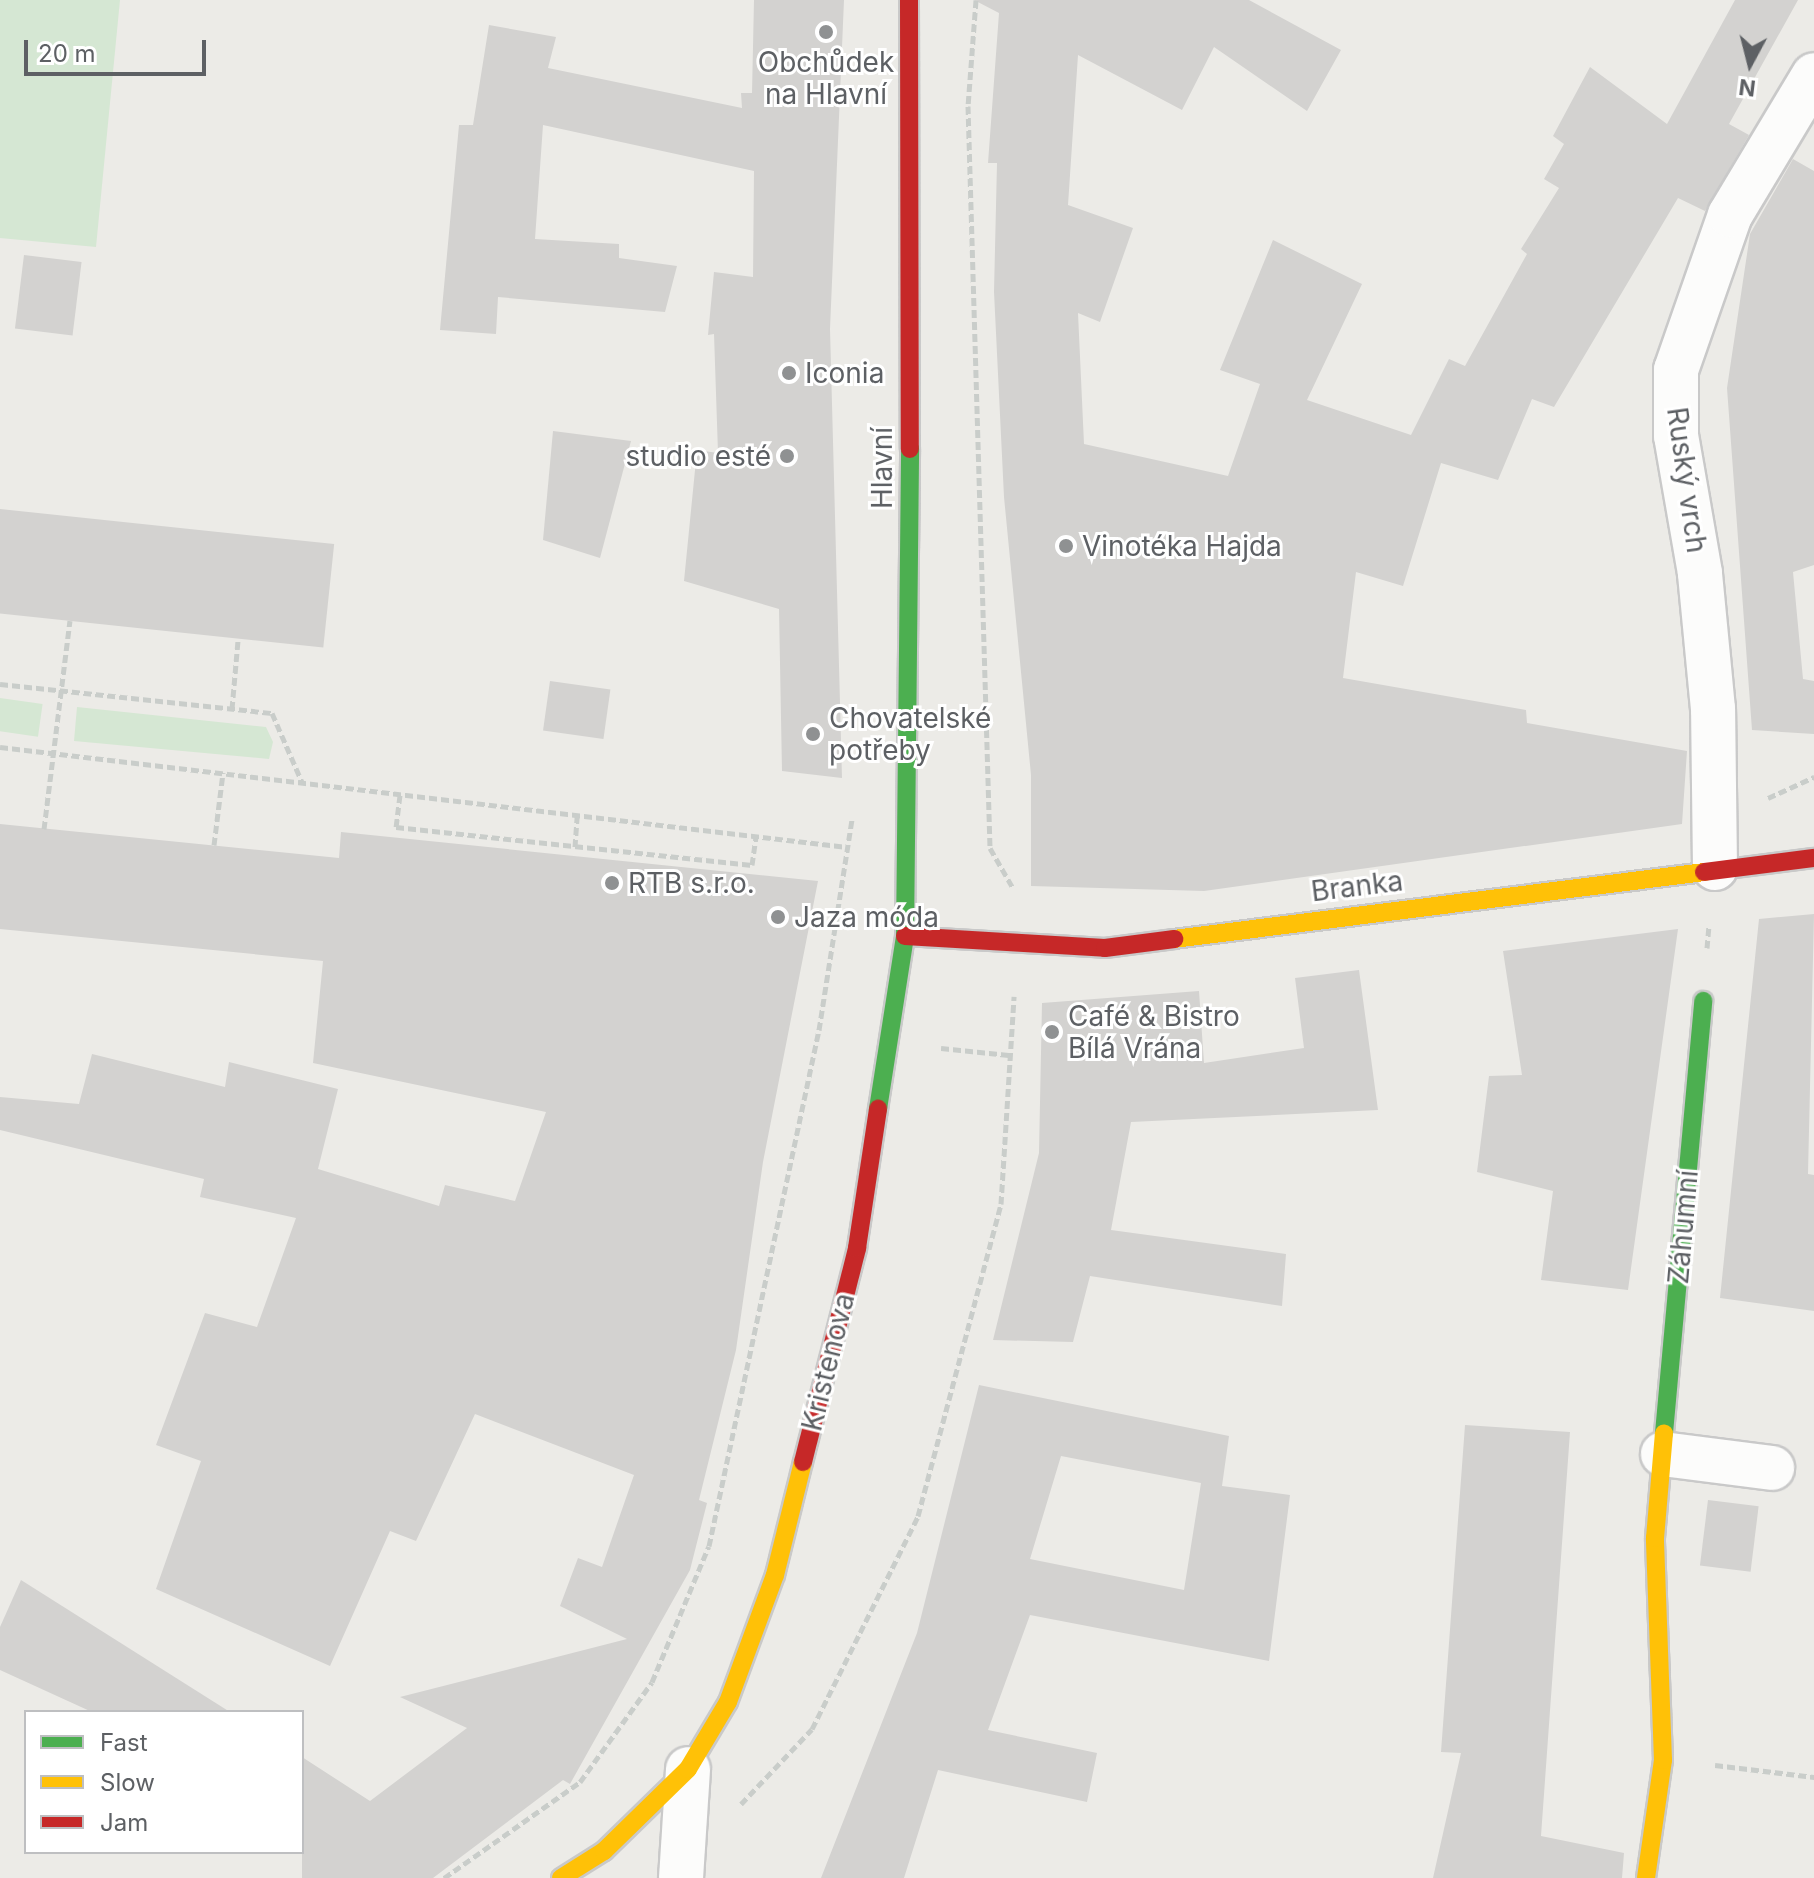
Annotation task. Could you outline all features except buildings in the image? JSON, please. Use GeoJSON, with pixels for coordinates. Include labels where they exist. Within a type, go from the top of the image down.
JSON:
{"type":"FeatureCollection","features":[{"type":"Feature","properties":{"kind":"street","name":"Hlavní"},"geometry":{"type":"LineString","coordinates":[[905,936],[911,811],[909,0]]}},
{"type":"Feature","properties":{"kind":"street","name":"Ruský vrch"},"geometry":{"type":"LineString","coordinates":[[1715,868],[1713,709],[1700,573],[1676,436],[1676,370],[1730,215],[1814,75]]}},
{"type":"Feature","properties":{"kind":"street","name":"Branka"},"geometry":{"type":"LineString","coordinates":[[905,936],[1105,948],[1715,868],[1814,858]]}},
{"type":"Feature","properties":{"kind":"street","name":"Kristenova"},"geometry":{"type":"LineString","coordinates":[[561,1878],[604,1851],[688,1769],[728,1702],[762,1623],[857,1248],[905,936]]}},
{"type":"Feature","properties":{"kind":"street","name":"Záhumní"},"geometry":{"type":"LineString","coordinates":[[1646,1878],[1663,1760],[1655,1538],[1703,1001]]}},
{"type":"Feature","properties":{"kind":"street"},"geometry":{"type":"LineString","coordinates":[[1663,1454],[1772,1468]]}},
{"type":"Feature","properties":{"kind":"street","name":"Kristenova"},"geometry":{"type":"LineString","coordinates":[[681,1873],[688,1769]]}},
{"type":"Feature","properties":{"kind":"path"},"geometry":{"type":"LineString","coordinates":[[976,0],[968,106],[990,848],[1016,895]]}},
{"type":"Feature","properties":{"kind":"path"},"geometry":{"type":"LineString","coordinates":[[44,829],[70,621]]}},
{"type":"Feature","properties":{"kind":"path"},"geometry":{"type":"LineString","coordinates":[[232,709],[238,640]]}},
{"type":"Feature","properties":{"kind":"path"},"geometry":{"type":"LineString","coordinates":[[0,684],[272,713],[302,783]]}},
{"type":"Feature","properties":{"kind":"path"},"geometry":{"type":"LineString","coordinates":[[0,747],[847,847]]}},
{"type":"Feature","properties":{"kind":"path"},"geometry":{"type":"LineString","coordinates":[[214,845],[223,773]]}},
{"type":"Feature","properties":{"kind":"path"},"geometry":{"type":"LineString","coordinates":[[1714,823],[1814,777]]}},
{"type":"Feature","properties":{"kind":"path"},"geometry":{"type":"LineString","coordinates":[[400,795],[396,827],[752,865],[756,836]]}},
{"type":"Feature","properties":{"kind":"path"},"geometry":{"type":"LineString","coordinates":[[444,1878],[580,1782],[652,1682],[709,1546],[819,1030],[854,811]]}},
{"type":"Feature","properties":{"kind":"path"},"geometry":{"type":"LineString","coordinates":[[575,847],[577,815]]}},
{"type":"Feature","properties":{"kind":"path"},"geometry":{"type":"LineString","coordinates":[[1703,1001],[1715,868]]}},
{"type":"Feature","properties":{"kind":"path"},"geometry":{"type":"LineString","coordinates":[[681,1873],[812,1729],[918,1516],[1001,1204],[1012,997]]}},
{"type":"Feature","properties":{"kind":"path"},"geometry":{"type":"LineString","coordinates":[[936,1048],[1009,1055]]}},
{"type":"Feature","properties":{"kind":"path"},"geometry":{"type":"LineString","coordinates":[[1663,1760],[1814,1777]]}},
{"type":"Feature","properties":{"kind":"green space"},"geometry":{"type":"Polygon","coordinates":[[[0,0],[120,0],[96,247],[0,238],[0,0]]]}},
{"type":"Feature","properties":{"kind":"green space"},"geometry":{"type":"Polygon","coordinates":[[[0,698],[43,704],[38,737],[0,731],[0,698]]]}},
{"type":"Feature","properties":{"kind":"green space"},"geometry":{"type":"Polygon","coordinates":[[[77,707],[266,727],[273,742],[269,759],[74,741],[77,707]]]}},
{"type":"Feature","properties":{"kind":"traffic: fast"},"geometry":{"type":"LineString","coordinates":[[878,1109],[905,936],[910,449]]}},
{"type":"Feature","properties":{"kind":"traffic: fast"},"geometry":{"type":"LineString","coordinates":[[1664,1433],[1703,1001]]}},
{"type":"Feature","properties":{"kind":"traffic: slow"},"geometry":{"type":"LineString","coordinates":[[1174,939],[1704,872]]}},
{"type":"Feature","properties":{"kind":"traffic: slow"},"geometry":{"type":"LineString","coordinates":[[1646,1878],[1663,1760],[1655,1538],[1664,1433]]}},
{"type":"Feature","properties":{"kind":"traffic: slow"},"geometry":{"type":"LineString","coordinates":[[561,1878],[604,1851],[688,1769],[728,1702],[775,1575],[803,1462]]}},
{"type":"Feature","properties":{"kind":"traffic: jam"},"geometry":{"type":"LineString","coordinates":[[909,0],[910,449]]}},
{"type":"Feature","properties":{"kind":"traffic: jam"},"geometry":{"type":"LineString","coordinates":[[1704,872],[1814,858]]}},
{"type":"Feature","properties":{"kind":"traffic: jam"},"geometry":{"type":"LineString","coordinates":[[905,936],[1105,948],[1174,939]]}},
{"type":"Feature","properties":{"kind":"traffic: jam"},"geometry":{"type":"LineString","coordinates":[[803,1462],[857,1248],[878,1109]]}},
{"type":"Feature","properties":{"kind":"place","name":"Obchůdek na Hlavní"},"geometry":{"type":"Point","coordinates":[826,32]}},
{"type":"Feature","properties":{"kind":"place","name":"Iconia"},"geometry":{"type":"Point","coordinates":[789,373]}},
{"type":"Feature","properties":{"kind":"place","name":"studio esté"},"geometry":{"type":"Point","coordinates":[787,456]}},
{"type":"Feature","properties":{"kind":"place","name":"Vinotéka Hajda"},"geometry":{"type":"Point","coordinates":[1066,546]}},
{"type":"Feature","properties":{"kind":"place","name":"Chovatelské potřeby"},"geometry":{"type":"Point","coordinates":[813,734]}},
{"type":"Feature","properties":{"kind":"place","name":"RTB s.r.o."},"geometry":{"type":"Point","coordinates":[612,883]}},
{"type":"Feature","properties":{"kind":"place","name":"Jaza móda"},"geometry":{"type":"Point","coordinates":[778,917]}},
{"type":"Feature","properties":{"kind":"place","name":"Café & Bistro Bílá Vrána"},"geometry":{"type":"Point","coordinates":[1052,1032]}}]}
